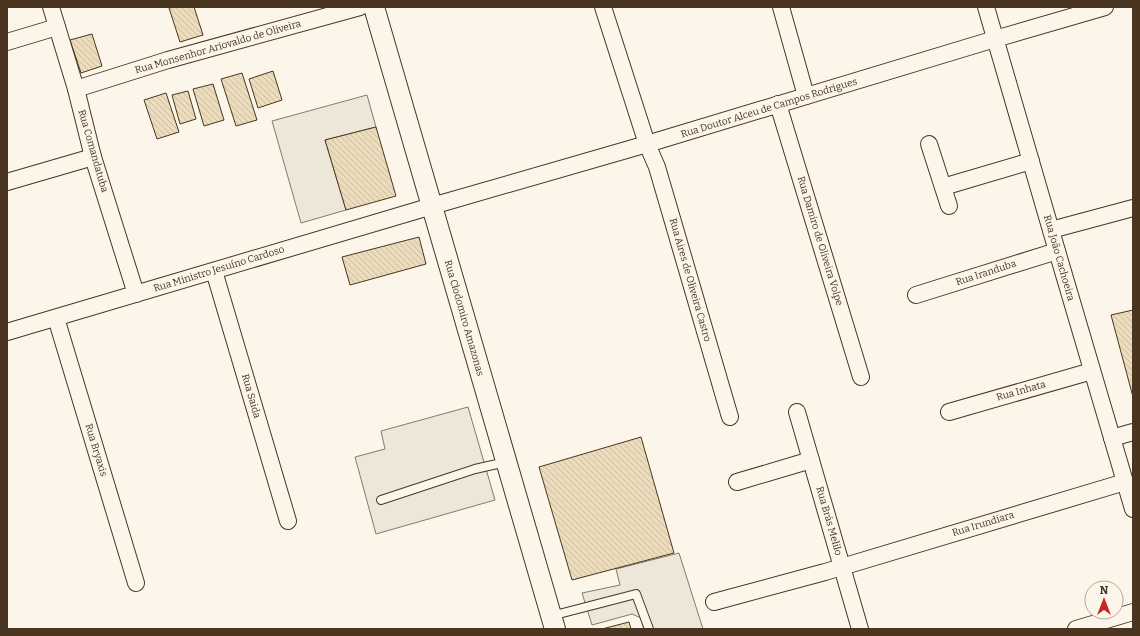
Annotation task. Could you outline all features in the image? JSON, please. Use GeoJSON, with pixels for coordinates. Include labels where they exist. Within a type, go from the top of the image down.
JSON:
{"type":"FeatureCollection","features":[{"type":"Feature","properties":{"kind":"street","name":"Rua Comandatuba"},"geometry":{"type":"LineString","coordinates":[[51,7],[76,88],[93,157],[136,294]]}},
{"type":"Feature","properties":{"kind":"street","name":"Rua Monsenhor Ariovaldo de Oliveira"},"geometry":{"type":"LineString","coordinates":[[76,88],[168,60],[360,7]]}},
{"type":"Feature","properties":{"kind":"street","name":"Rua Clodomiro Amazonas"},"geometry":{"type":"LineString","coordinates":[[374,7],[553,623]]}},
{"type":"Feature","properties":{"kind":"street","name":"Rua Aires de Oliveira Castro"},"geometry":{"type":"LineString","coordinates":[[603,7],[647,144],[657,167],[730,417]]}},
{"type":"Feature","properties":{"kind":"street"},"geometry":{"type":"LineString","coordinates":[[780,7],[806,96]]}},
{"type":"Feature","properties":{"kind":"street","name":"Rua João Cachoeira"},"geometry":{"type":"LineString","coordinates":[[986,7],[1133,509]]}},
{"type":"Feature","properties":{"kind":"street","name":"Rua Doutor Alceu de Campos Rodrigues"},"geometry":{"type":"LineString","coordinates":[[432,206],[647,144],[1105,7]]}},
{"type":"Feature","properties":{"kind":"street"},"geometry":{"type":"LineString","coordinates":[[7,42],[57,27]]}},
{"type":"Feature","properties":{"kind":"street","name":"Rua Damiro de Oliveira Volpe"},"geometry":{"type":"LineString","coordinates":[[778,104],[862,377]]}},
{"type":"Feature","properties":{"kind":"street"},"geometry":{"type":"LineString","coordinates":[[930,144],[949,206]]}},
{"type":"Feature","properties":{"kind":"street"},"geometry":{"type":"LineString","coordinates":[[7,182],[93,157]]}},
{"type":"Feature","properties":{"kind":"street"},"geometry":{"type":"LineString","coordinates":[[943,187],[1031,161]]}},
{"type":"Feature","properties":{"kind":"street","name":"Rua Ministro Jesuíno Cardoso"},"geometry":{"type":"LineString","coordinates":[[7,332],[432,206]]}},
{"type":"Feature","properties":{"kind":"street"},"geometry":{"type":"LineString","coordinates":[[1051,230],[1133,208]]}},
{"type":"Feature","properties":{"kind":"street","name":"Rua Iranduba"},"geometry":{"type":"LineString","coordinates":[[916,295],[1057,251]]}},
{"type":"Feature","properties":{"kind":"street","name":"Rua Saida"},"geometry":{"type":"LineString","coordinates":[[214,271],[288,521]]}},
{"type":"Feature","properties":{"kind":"street","name":"Rua Bryaxis"},"geometry":{"type":"LineString","coordinates":[[56,318],[136,583]]}},
{"type":"Feature","properties":{"kind":"street","name":"Rua Inhata"},"geometry":{"type":"LineString","coordinates":[[949,412],[1092,371]]}},
{"type":"Feature","properties":{"kind":"street","name":"Rua Brás Melilo"},"geometry":{"type":"LineString","coordinates":[[797,412],[860,629]]}},
{"type":"Feature","properties":{"kind":"street"},"geometry":{"type":"LineString","coordinates":[[1112,438],[1133,432]]}},
{"type":"Feature","properties":{"kind":"street"},"geometry":{"type":"LineString","coordinates":[[737,482],[811,460]]}},
{"type":"Feature","properties":{"kind":"street","name":"Rua Irundiara"},"geometry":{"type":"LineString","coordinates":[[714,602],[842,566],[1125,482]]}},
{"type":"Feature","properties":{"kind":"street"},"geometry":{"type":"LineString","coordinates":[[1076,629],[1133,612]]}},
{"type":"Feature","properties":{"kind":"lane"},"geometry":{"type":"LineString","coordinates":[[380,500],[475,469],[506,462]]}},
{"type":"Feature","properties":{"kind":"lane"},"geometry":{"type":"LineString","coordinates":[[553,623],[636,594],[649,629]]}},
{"type":"Feature","properties":{"kind":"shaded area"},"geometry":{"type":"Polygon","coordinates":[[[367,95],[376,127],[325,140],[346,210],[301,223],[272,121],[367,95]]]}},
{"type":"Feature","properties":{"kind":"shaded area"},"geometry":{"type":"Polygon","coordinates":[[[468,407],[495,500],[376,534],[355,457],[385,449],[381,431],[468,407]]]}},
{"type":"Feature","properties":{"kind":"shaded area"},"geometry":{"type":"Polygon","coordinates":[[[679,553],[703,629],[644,629],[641,618],[632,614],[592,625],[582,593],[620,585],[616,569],[679,553]]]}},
{"type":"Feature","properties":{"kind":"building"},"geometry":{"type":"Polygon","coordinates":[[[194,7],[203,35],[180,42],[169,8],[194,7]]]}},
{"type":"Feature","properties":{"kind":"building"},"geometry":{"type":"Polygon","coordinates":[[[92,34],[102,66],[81,73],[70,40],[92,34]]]}},
{"type":"Feature","properties":{"kind":"building"},"geometry":{"type":"Polygon","coordinates":[[[273,71],[282,100],[258,108],[249,79],[273,71]]]}},
{"type":"Feature","properties":{"kind":"building"},"geometry":{"type":"Polygon","coordinates":[[[242,73],[257,120],[236,126],[221,79],[242,73]]]}},
{"type":"Feature","properties":{"kind":"building"},"geometry":{"type":"Polygon","coordinates":[[[213,84],[224,120],[204,126],[193,89],[213,84]]]}},
{"type":"Feature","properties":{"kind":"building"},"geometry":{"type":"Polygon","coordinates":[[[188,91],[196,119],[180,124],[172,95],[188,91]]]}},
{"type":"Feature","properties":{"kind":"building"},"geometry":{"type":"Polygon","coordinates":[[[166,93],[179,132],[157,139],[144,100],[166,93]]]}},
{"type":"Feature","properties":{"kind":"building"},"geometry":{"type":"Polygon","coordinates":[[[376,127],[396,196],[346,210],[325,140],[376,127]]]}},
{"type":"Feature","properties":{"kind":"building"},"geometry":{"type":"Polygon","coordinates":[[[419,237],[426,264],[350,285],[342,257],[419,237]]]}},
{"type":"Feature","properties":{"kind":"building"},"geometry":{"type":"Polygon","coordinates":[[[1133,310],[1133,397],[1111,315],[1133,310]]]}},
{"type":"Feature","properties":{"kind":"building"},"geometry":{"type":"Polygon","coordinates":[[[641,437],[674,553],[572,580],[539,467],[641,437]]]}},
{"type":"Feature","properties":{"kind":"building"},"geometry":{"type":"Polygon","coordinates":[[[629,622],[631,629],[602,629],[629,622]]]}}]}
